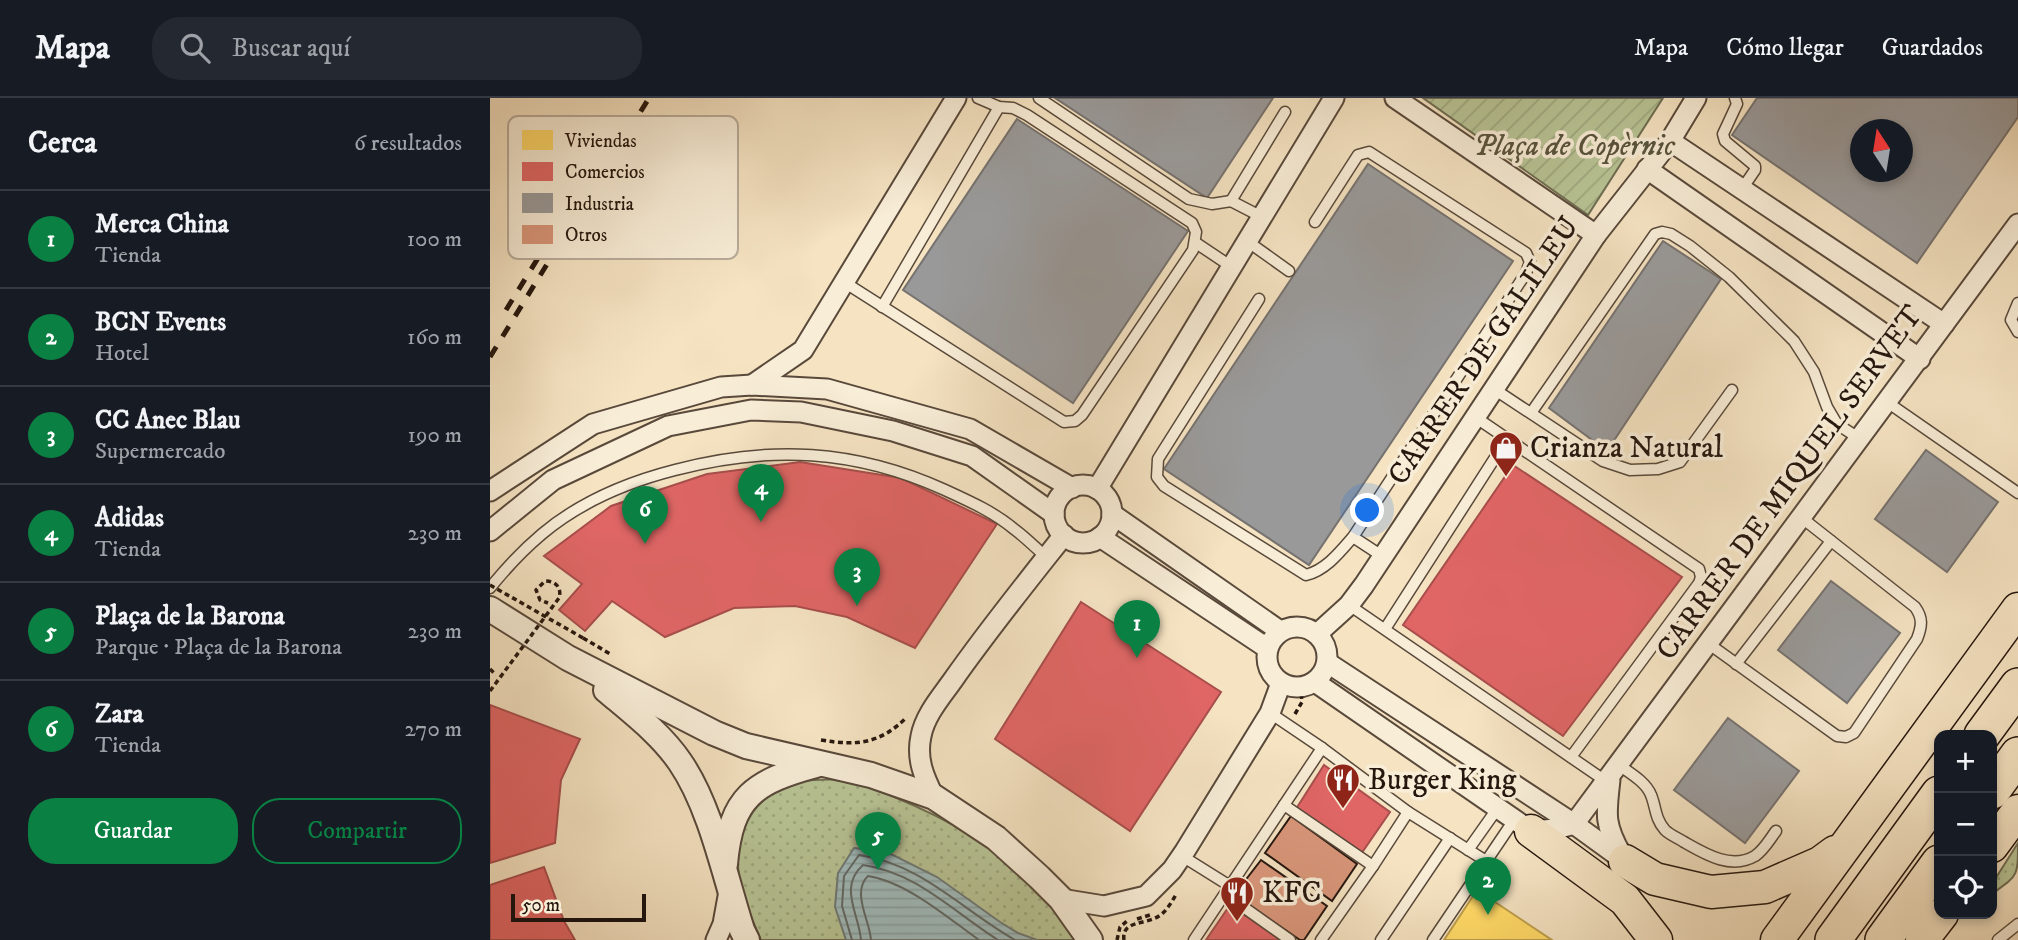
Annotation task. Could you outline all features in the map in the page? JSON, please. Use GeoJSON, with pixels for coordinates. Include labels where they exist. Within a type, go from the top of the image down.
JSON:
{"type":"FeatureCollection","features":[{"type":"Feature","properties":{"kind":"highway"},"geometry":{"type":"LineString","coordinates":[[1777,940],[2018,609]]}},
{"type":"Feature","properties":{"kind":"highway"},"geometry":{"type":"LineString","coordinates":[[1986,730],[2018,686]]}},
{"type":"Feature","properties":{"kind":"highway"},"geometry":{"type":"LineString","coordinates":[[1997,784],[2018,755]]}},
{"type":"Feature","properties":{"kind":"highway"},"geometry":{"type":"LineString","coordinates":[[1833,940],[1934,801]]}},
{"type":"Feature","properties":{"kind":"highway"},"geometry":{"type":"LineString","coordinates":[[1997,839],[2018,811]]}},
{"type":"Feature","properties":{"kind":"highway"},"geometry":{"type":"LineString","coordinates":[[1523,826],[1625,900],[1656,940]]}},
{"type":"Feature","properties":{"kind":"highway"},"geometry":{"type":"LineString","coordinates":[[1625,861],[1655,879],[1710,892],[1765,887],[1819,863],[1845,846]]}},
{"type":"Feature","properties":{"kind":"highway"},"geometry":{"type":"LineString","coordinates":[[1884,940],[1934,870]]}},
{"type":"Feature","properties":{"kind":"highway"},"geometry":{"type":"LineString","coordinates":[[1922,940],[1938,919]]}},
{"type":"Feature","properties":{"kind":"street"},"geometry":{"type":"LineString","coordinates":[[752,385],[803,350],[956,98]]}},
{"type":"Feature","properties":{"kind":"street"},"geometry":{"type":"LineString","coordinates":[[1097,489],[1334,98]]}},
{"type":"Feature","properties":{"kind":"street"},"geometry":{"type":"LineString","coordinates":[[1395,98],[1596,235]]}},
{"type":"Feature","properties":{"kind":"street","name":"CARRER DE GALILEU"},"geometry":{"type":"LineString","coordinates":[[1317,634],[1349,605],[1596,235],[1670,141],[1696,98]]}},
{"type":"Feature","properties":{"kind":"street"},"geometry":{"type":"LineString","coordinates":[[1670,141],[1944,324]]}},
{"type":"Feature","properties":{"kind":"street"},"geometry":{"type":"LineString","coordinates":[[1647,169],[1920,359]]}},
{"type":"Feature","properties":{"kind":"street","name":"CARRER DE MIQUEL SERVET"},"geometry":{"type":"LineString","coordinates":[[1574,824],[2018,224]]}},
{"type":"Feature","properties":{"kind":"street"},"geometry":{"type":"LineString","coordinates":[[490,491],[593,424],[721,387],[752,385],[827,388],[970,429],[1072,488]]}},
{"type":"Feature","properties":{"kind":"street"},"geometry":{"type":"LineString","coordinates":[[490,531],[553,480],[668,426],[751,411],[801,412],[893,431],[971,456],[1054,514]]}},
{"type":"Feature","properties":{"kind":"street"},"geometry":{"type":"LineString","coordinates":[[1087,486],[1097,489],[1109,502],[1112,514],[1109,528],[1100,537],[1087,543],[1078,543],[1064,535],[1056,524],[1054,514],[1061,496],[1072,488],[1087,486]]}},
{"type":"Feature","properties":{"kind":"street"},"geometry":{"type":"LineString","coordinates":[[1112,514],[1280,631]]}},
{"type":"Feature","properties":{"kind":"street"},"geometry":{"type":"LineString","coordinates":[[934,797],[922,772],[919,753],[921,733],[933,709],[982,639],[1064,535]]}},
{"type":"Feature","properties":{"kind":"street"},"geometry":{"type":"LineString","coordinates":[[1100,537],[1267,648]]}},
{"type":"Feature","properties":{"kind":"street"},"geometry":{"type":"LineString","coordinates":[[490,609],[568,658],[713,733],[746,746],[870,775],[934,797],[996,838],[1061,899],[1090,940]]}},
{"type":"Feature","properties":{"kind":"street"},"geometry":{"type":"LineString","coordinates":[[1297,626],[1317,634],[1327,647],[1328,663],[1315,682],[1300,688],[1281,683],[1268,665],[1267,648],[1280,631],[1297,626]]}},
{"type":"Feature","properties":{"kind":"street"},"geometry":{"type":"LineString","coordinates":[[568,658],[649,727],[680,761],[700,795],[747,940]]}},
{"type":"Feature","properties":{"kind":"street"},"geometry":{"type":"LineString","coordinates":[[1328,663],[1574,824],[1625,861]]}},
{"type":"Feature","properties":{"kind":"street"},"geometry":{"type":"LineString","coordinates":[[1315,682],[1523,826],[1556,829],[1574,824]]}},
{"type":"Feature","properties":{"kind":"street"},"geometry":{"type":"LineString","coordinates":[[1061,899],[1104,906],[1146,896],[1182,856],[1270,713],[1281,683]]}},
{"type":"Feature","properties":{"kind":"street"},"geometry":{"type":"LineString","coordinates":[[716,940],[723,924],[731,825],[739,807],[759,787],[782,775],[820,764]]}},
{"type":"Feature","properties":{"kind":"street"},"geometry":{"type":"LineString","coordinates":[[1612,775],[1607,805],[1609,831],[1625,861]]}},
{"type":"Feature","properties":{"kind":"lane"},"geometry":{"type":"LineString","coordinates":[[845,282],[1064,422],[1074,421],[1082,415],[1193,250],[1196,232],[1192,223],[1027,115],[1013,107],[999,107],[978,98]]}},
{"type":"Feature","properties":{"kind":"lane"},"geometry":{"type":"LineString","coordinates":[[1039,98],[1189,199],[1212,204],[1231,201],[1262,217]]}},
{"type":"Feature","properties":{"kind":"lane"},"geometry":{"type":"LineString","coordinates":[[1735,98],[1737,104],[1723,134],[1725,141],[1755,166],[1742,189]]}},
{"type":"Feature","properties":{"kind":"lane"},"geometry":{"type":"LineString","coordinates":[[882,307],[999,107]]}},
{"type":"Feature","properties":{"kind":"lane"},"geometry":{"type":"LineString","coordinates":[[1231,201],[1285,112]]}},
{"type":"Feature","properties":{"kind":"lane"},"geometry":{"type":"LineString","coordinates":[[1259,299],[1158,459],[1157,477],[1164,486],[1306,575],[1316,573],[1326,565],[1353,537],[1526,273],[1530,262],[1526,253],[1369,152],[1358,155],[1315,222]]}},
{"type":"Feature","properties":{"kind":"lane"},"geometry":{"type":"LineString","coordinates":[[1531,413],[1655,234],[1662,232],[1671,234],[1690,246],[1729,276],[1794,341],[1814,372],[1826,407],[1837,424],[1860,439]]}},
{"type":"Feature","properties":{"kind":"lane"},"geometry":{"type":"LineString","coordinates":[[1247,242],[1289,271]]}},
{"type":"Feature","properties":{"kind":"lane"},"geometry":{"type":"LineString","coordinates":[[1196,243],[1232,267]]}},
{"type":"Feature","properties":{"kind":"lane"},"geometry":{"type":"LineString","coordinates":[[2018,303],[2011,320],[2018,332]]}},
{"type":"Feature","properties":{"kind":"lane"},"geometry":{"type":"LineString","coordinates":[[1494,389],[1602,461],[1630,470],[1658,469],[1680,461],[1732,390]]}},
{"type":"Feature","properties":{"kind":"lane"},"geometry":{"type":"LineString","coordinates":[[1887,402],[2018,493]]}},
{"type":"Feature","properties":{"kind":"lane"},"geometry":{"type":"LineString","coordinates":[[1475,417],[1699,569],[1701,576],[1699,583],[1571,757]]}},
{"type":"Feature","properties":{"kind":"lane"},"geometry":{"type":"LineString","coordinates":[[1385,629],[1507,439]]}},
{"type":"Feature","properties":{"kind":"lane"},"geometry":{"type":"LineString","coordinates":[[490,586],[509,564],[543,533],[608,493],[644,478],[703,462],[752,455],[815,454],[879,465],[910,474],[974,503],[1013,528],[1046,557]]}},
{"type":"Feature","properties":{"kind":"lane"},"geometry":{"type":"LineString","coordinates":[[1709,644],[1837,736],[1846,737],[1854,733],[1917,639],[1921,628],[1921,615],[1915,607],[1802,518]]}},
{"type":"Feature","properties":{"kind":"lane"},"geometry":{"type":"LineString","coordinates":[[1353,537],[1382,556]]}},
{"type":"Feature","properties":{"kind":"lane"},"geometry":{"type":"LineString","coordinates":[[1736,664],[1831,541]]}},
{"type":"Feature","properties":{"kind":"lane"},"geometry":{"type":"LineString","coordinates":[[1349,605],[1571,757],[1646,787],[1652,796],[1658,821],[1667,831],[1709,856],[1738,861],[1752,858],[1776,831]]}},
{"type":"Feature","properties":{"kind":"lane"},"geometry":{"type":"LineString","coordinates":[[1270,713],[1408,812],[1486,861]]}},
{"type":"Feature","properties":{"kind":"lane"},"geometry":{"type":"LineString","coordinates":[[1194,940],[1322,748]]}},
{"type":"Feature","properties":{"kind":"lane"},"geometry":{"type":"LineString","coordinates":[[1284,805],[1373,866]]}},
{"type":"Feature","properties":{"kind":"lane"},"geometry":{"type":"LineString","coordinates":[[1468,850],[1497,809]]}},
{"type":"Feature","properties":{"kind":"lane"},"geometry":{"type":"LineString","coordinates":[[1321,940],[1408,812]]}},
{"type":"Feature","properties":{"kind":"lane"},"geometry":{"type":"LineString","coordinates":[[1433,940],[1486,861],[1523,826]]}},
{"type":"Feature","properties":{"kind":"lane"},"geometry":{"type":"LineString","coordinates":[[1381,940],[1450,838]]}},
{"type":"Feature","properties":{"kind":"lane"},"geometry":{"type":"LineString","coordinates":[[1182,856],[1290,940]]}},
{"type":"Feature","properties":{"kind":"lane"},"geometry":{"type":"LineString","coordinates":[[1998,940],[2018,924]]}},
{"type":"Feature","properties":{"kind":"path"},"geometry":{"type":"LineString","coordinates":[[490,691],[559,598],[558,586],[551,581],[545,581],[536,590],[537,596],[548,603]]}},
{"type":"Feature","properties":{"kind":"path"},"geometry":{"type":"LineString","coordinates":[[490,586],[614,656]]}},
{"type":"Feature","properties":{"kind":"path"},"geometry":{"type":"LineString","coordinates":[[490,669],[496,675]]}},
{"type":"Feature","properties":{"kind":"path"},"geometry":{"type":"LineString","coordinates":[[817,740],[844,744],[873,741],[900,723],[918,705],[933,709]]}},
{"type":"Feature","properties":{"kind":"path"},"geometry":{"type":"LineString","coordinates":[[1124,940],[1126,928]]}},
{"type":"Feature","properties":{"kind":"green space","name":"Plaça de Copèrnic"},"geometry":{"type":"Polygon","coordinates":[[[1423,98],[1663,98],[1588,215],[1423,98]]]}},
{"type":"Feature","properties":{"kind":"green space"},"geometry":{"type":"Polygon","coordinates":[[[846,779],[929,812],[988,846],[1026,877],[1077,940],[761,940],[742,892],[739,876],[739,844],[744,828],[762,802],[784,786],[803,781],[846,779]]]}},
{"type":"Feature","properties":{"kind":"green space"},"geometry":{"type":"Polygon","coordinates":[[[2018,843],[2015,874],[1997,890],[1997,876],[2018,843]]]}},
{"type":"Feature","properties":{"kind":"water"},"geometry":{"type":"Polygon","coordinates":[[[854,848],[887,852],[937,877],[1000,922],[1037,940],[846,940],[835,907],[838,873],[854,848]]]}},
{"type":"Feature","properties":{"kind":"building: Viviendas"},"geometry":{"type":"Polygon","coordinates":[[[1477,890],[1552,940],[1444,940],[1477,890]]]}},
{"type":"Feature","properties":{"kind":"building: Comercios"},"geometry":{"type":"Polygon","coordinates":[[[800,462],[901,478],[997,524],[915,648],[847,617],[795,606],[734,608],[665,637],[612,601],[585,631],[559,610],[582,584],[544,556],[611,506],[707,474],[800,462]]]}},
{"type":"Feature","properties":{"kind":"building: Comercios"},"geometry":{"type":"Polygon","coordinates":[[[1513,465],[1682,577],[1563,736],[1403,625],[1513,465]]]}},
{"type":"Feature","properties":{"kind":"building: Comercios"},"geometry":{"type":"Polygon","coordinates":[[[1081,602],[1221,692],[1130,831],[995,739],[1081,602]]]}},
{"type":"Feature","properties":{"kind":"building: Comercios"},"geometry":{"type":"Polygon","coordinates":[[[490,705],[580,739],[561,780],[555,843],[490,863],[490,705]]]}},
{"type":"Feature","properties":{"kind":"building: Comercios","name":"Burger King"},"geometry":{"type":"Polygon","coordinates":[[[1324,765],[1390,812],[1361,854],[1296,809],[1324,765]]]}},
{"type":"Feature","properties":{"kind":"building: Comercios"},"geometry":{"type":"Polygon","coordinates":[[[544,867],[564,921],[575,940],[490,940],[490,885],[544,867]]]}},
{"type":"Feature","properties":{"kind":"building: Comercios","name":"KFC"},"geometry":{"type":"Polygon","coordinates":[[[1230,905],[1280,940],[1206,940],[1230,905]]]}},
{"type":"Feature","properties":{"kind":"building: Industria"},"geometry":{"type":"Polygon","coordinates":[[[1055,98],[1273,98],[1207,198],[1055,98]]]}},
{"type":"Feature","properties":{"kind":"building: Industria"},"geometry":{"type":"Polygon","coordinates":[[[1757,98],[2018,98],[2018,117],[1917,263],[1732,135],[1757,98]]]}},
{"type":"Feature","properties":{"kind":"building: Industria"},"geometry":{"type":"Polygon","coordinates":[[[1017,119],[1188,231],[1073,403],[903,290],[1017,119]]]}},
{"type":"Feature","properties":{"kind":"building: Industria"},"geometry":{"type":"Polygon","coordinates":[[[1368,164],[1513,261],[1309,565],[1164,469],[1368,164]]]}},
{"type":"Feature","properties":{"kind":"building: Industria"},"geometry":{"type":"Polygon","coordinates":[[[1663,241],[1721,279],[1607,451],[1549,408],[1663,241]]]}},
{"type":"Feature","properties":{"kind":"building: Industria"},"geometry":{"type":"Polygon","coordinates":[[[1926,450],[1998,502],[1947,572],[1875,519],[1926,450]]]}},
{"type":"Feature","properties":{"kind":"building: Industria"},"geometry":{"type":"Polygon","coordinates":[[[1831,581],[1900,633],[1847,703],[1778,650],[1831,581]]]}},
{"type":"Feature","properties":{"kind":"building: Industria"},"geometry":{"type":"Polygon","coordinates":[[[1728,718],[1799,771],[1745,843],[1674,790],[1728,718]]]}},
{"type":"Feature","properties":{"kind":"building: Otros"},"geometry":{"type":"Polygon","coordinates":[[[1291,816],[1357,864],[1332,901],[1265,853],[1291,816]]]}},
{"type":"Feature","properties":{"kind":"building: Otros"},"geometry":{"type":"Polygon","coordinates":[[[1261,860],[1327,906],[1304,940],[1300,940],[1234,895],[1261,860]]]}},
{"type":"Feature","properties":{"kind":"railway"},"geometry":{"type":"LineString","coordinates":[[638,116],[649,98]]}},
{"type":"Feature","properties":{"kind":"railway"},"geometry":{"type":"LineString","coordinates":[[506,310],[537,259]]}},
{"type":"Feature","properties":{"kind":"railway"},"geometry":{"type":"LineString","coordinates":[[490,357],[550,259]]}},
{"type":"Feature","properties":{"kind":"place","name":"Crianza Natural"},"geometry":{"type":"Point","coordinates":[1506,478]}},
{"type":"Feature","properties":{"kind":"place","name":"Adidas"},"geometry":{"type":"Point","coordinates":[761,522]}},
{"type":"Feature","properties":{"kind":"place","name":"Zara"},"geometry":{"type":"Point","coordinates":[645,544]}},
{"type":"Feature","properties":{"kind":"place","name":"CC Anec Blau"},"geometry":{"type":"Point","coordinates":[857,606]}},
{"type":"Feature","properties":{"kind":"place","name":"Merca China"},"geometry":{"type":"Point","coordinates":[1137,658]}},
{"type":"Feature","properties":{"kind":"place","name":"Burger King"},"geometry":{"type":"Point","coordinates":[1343,810]}},
{"type":"Feature","properties":{"kind":"place","name":"Plaça de la Barona"},"geometry":{"type":"Point","coordinates":[878,870]}},
{"type":"Feature","properties":{"kind":"place","name":"BCN Events"},"geometry":{"type":"Point","coordinates":[1488,915]}},
{"type":"Feature","properties":{"kind":"place","name":"KFC"},"geometry":{"type":"Point","coordinates":[1237,923]}}]}
